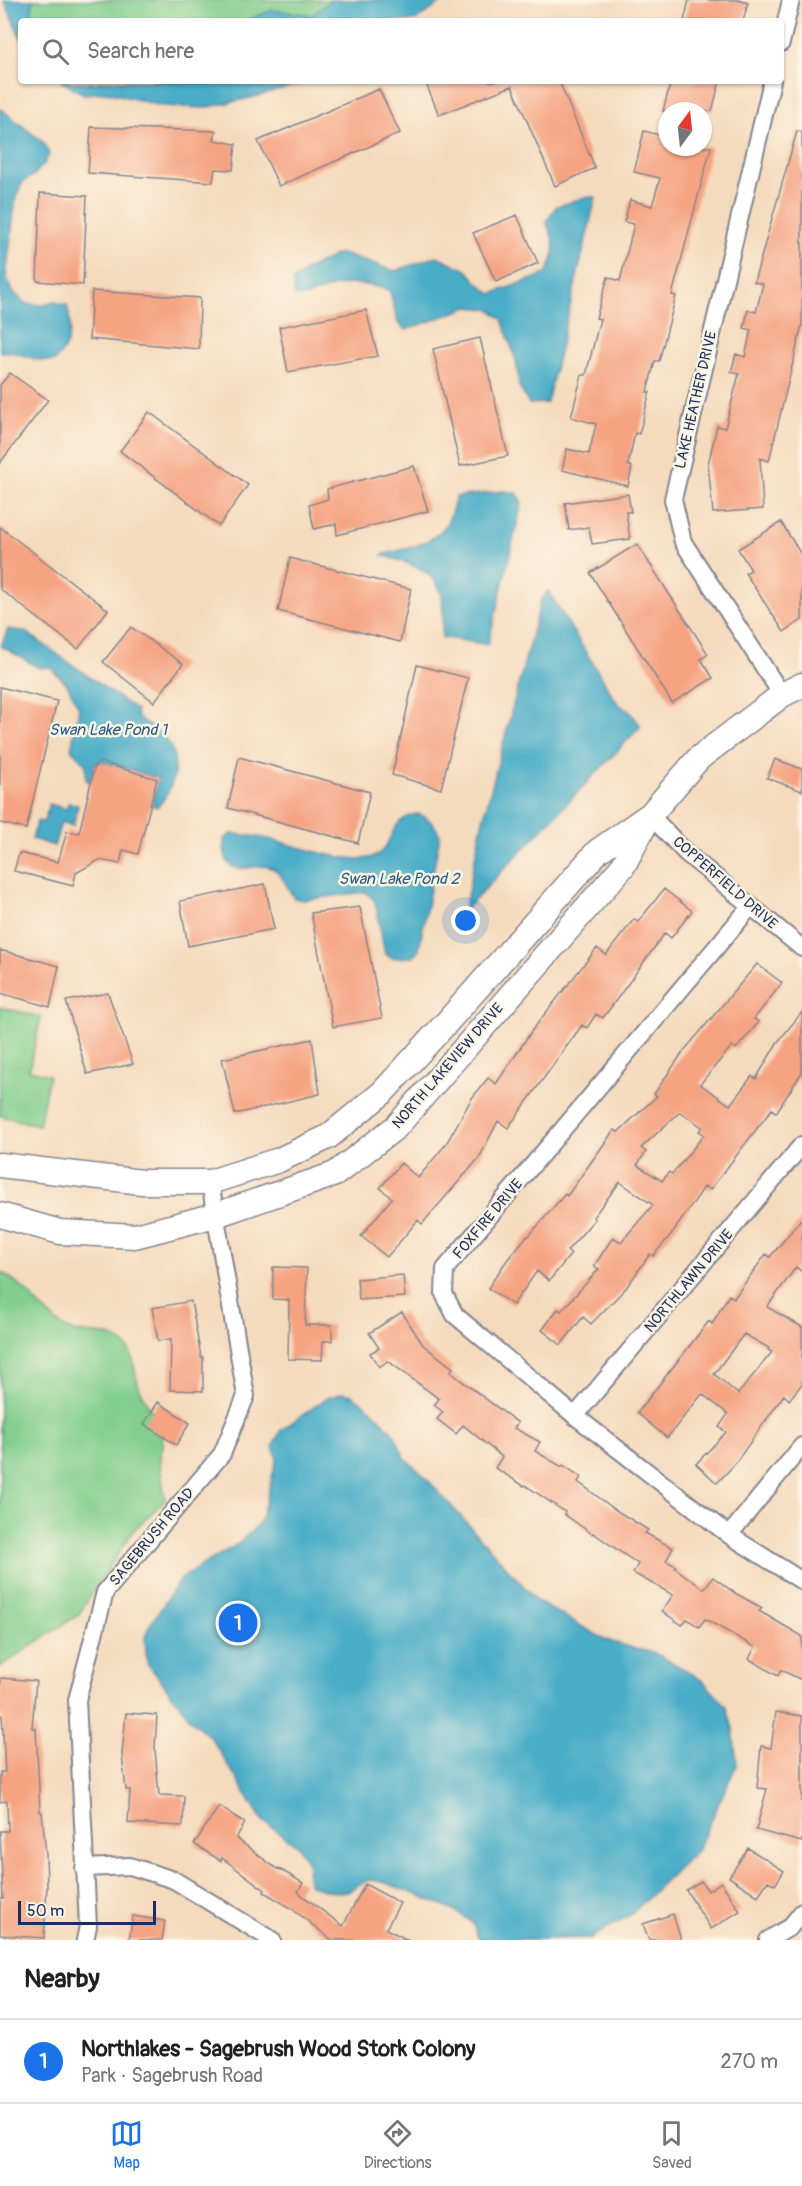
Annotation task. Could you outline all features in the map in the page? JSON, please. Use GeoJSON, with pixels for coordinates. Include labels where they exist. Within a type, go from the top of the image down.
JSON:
{"type":"FeatureCollection","features":[{"type":"Feature","properties":{"kind":"street"},"geometry":{"type":"LineString","coordinates":[[784,30],[791,0]]}},
{"type":"Feature","properties":{"kind":"street","name":"LAKE HEATHER DRIVE"},"geometry":{"type":"LineString","coordinates":[[771,84],[673,499],[683,542],[792,690]]}},
{"type":"Feature","properties":{"kind":"street","name":"NORTH LAKEVIEW DRIVE"},"geometry":{"type":"LineString","coordinates":[[0,1215],[60,1232],[135,1236],[216,1215],[335,1174],[396,1127],[623,866],[650,815],[699,758],[792,690]]}},
{"type":"Feature","properties":{"kind":"street","name":"NORTH LAKEVIEW DRIVE"},"geometry":{"type":"LineString","coordinates":[[0,1165],[142,1182],[210,1182],[279,1160],[328,1137],[382,1093],[598,851],[650,815]]}},
{"type":"Feature","properties":{"kind":"street","name":"COPPERFIELD DRIVE"},"geometry":{"type":"LineString","coordinates":[[650,815],[686,853],[802,948]]}},
{"type":"Feature","properties":{"kind":"street","name":"FOXFIRE DRIVE"},"geometry":{"type":"LineString","coordinates":[[751,906],[445,1269],[444,1294],[455,1315],[575,1416],[729,1535],[802,1581]]}},
{"type":"Feature","properties":{"kind":"street"},"geometry":{"type":"LineString","coordinates":[[448,1021],[470,1041]]}},
{"type":"Feature","properties":{"kind":"street","name":"NORTHLAWN DRIVE"},"geometry":{"type":"LineString","coordinates":[[575,1416],[802,1145]]}},
{"type":"Feature","properties":{"kind":"street","name":"SAGEBRUSH ROAD"},"geometry":{"type":"LineString","coordinates":[[86,1940],[88,1926],[77,1700],[105,1592],[222,1454],[246,1396],[210,1182]]}},
{"type":"Feature","properties":{"kind":"street"},"geometry":{"type":"LineString","coordinates":[[729,1535],[802,1446]]}},
{"type":"Feature","properties":{"kind":"street"},"geometry":{"type":"LineString","coordinates":[[84,1868],[130,1866],[174,1880],[272,1940]]}},
{"type":"Feature","properties":{"kind":"street"},"geometry":{"type":"LineString","coordinates":[[768,1940],[790,1927],[802,1912]]}},
{"type":"Feature","properties":{"kind":"green space"},"geometry":{"type":"Polygon","coordinates":[[[33,0],[331,0],[313,15],[272,10],[253,18],[31,18],[33,0]]]}},
{"type":"Feature","properties":{"kind":"green space"},"geometry":{"type":"Polygon","coordinates":[[[0,1007],[41,1017],[29,1070],[49,1075],[39,1125],[0,1116],[0,1007]]]}},
{"type":"Feature","properties":{"kind":"green space"},"geometry":{"type":"Polygon","coordinates":[[[0,1272],[18,1283],[62,1326],[77,1332],[112,1337],[119,1340],[129,1350],[139,1386],[162,1437],[160,1463],[165,1500],[133,1531],[79,1614],[0,1667],[0,1272]]]}},
{"type":"Feature","properties":{"kind":"water"},"geometry":{"type":"Polygon","coordinates":[[[4,0],[33,0],[31,18],[18,18],[18,32],[4,0]]]}},
{"type":"Feature","properties":{"kind":"water"},"geometry":{"type":"Polygon","coordinates":[[[331,0],[445,0],[419,18],[253,18],[272,10],[313,15],[331,0]]]}},
{"type":"Feature","properties":{"kind":"water"},"geometry":{"type":"Polygon","coordinates":[[[66,84],[299,84],[255,97],[204,108],[162,106],[107,92],[84,94],[66,84]]]}},
{"type":"Feature","properties":{"kind":"water"},"geometry":{"type":"Polygon","coordinates":[[[0,108],[44,143],[49,154],[34,175],[23,182],[16,196],[6,277],[13,292],[26,304],[44,305],[55,302],[67,305],[70,320],[69,335],[64,349],[55,361],[40,360],[14,352],[0,352],[0,108]]]}},
{"type":"Feature","properties":{"kind":"water"},"geometry":{"type":"Polygon","coordinates":[[[585,197],[596,197],[547,403],[529,404],[519,386],[516,360],[502,319],[489,309],[468,307],[406,330],[398,323],[390,291],[382,288],[350,284],[334,286],[308,296],[295,296],[293,281],[305,271],[339,253],[395,271],[437,256],[467,270],[491,294],[546,274],[554,248],[546,222],[556,207],[585,197]]]}},
{"type":"Feature","properties":{"kind":"water"},"geometry":{"type":"Polygon","coordinates":[[[503,491],[517,493],[522,503],[488,645],[442,637],[442,600],[436,582],[416,566],[382,555],[425,542],[440,532],[451,515],[456,497],[503,491]]]}},
{"type":"Feature","properties":{"kind":"water"},"geometry":{"type":"Polygon","coordinates":[[[548,591],[618,704],[629,711],[641,726],[464,911],[482,824],[541,599],[548,591]]]}},
{"type":"Feature","properties":{"kind":"water","name":"Swan Lake Pond 1"},"geometry":{"type":"Polygon","coordinates":[[[8,629],[26,632],[136,710],[137,717],[168,741],[173,753],[173,778],[167,794],[157,807],[152,805],[158,778],[101,761],[95,764],[90,782],[86,780],[86,765],[71,749],[79,708],[67,684],[49,667],[39,668],[1,646],[8,629]]]}},
{"type":"Feature","properties":{"kind":"water"},"geometry":{"type":"Polygon","coordinates":[[[68,803],[78,805],[73,826],[61,822],[54,846],[32,839],[37,821],[44,822],[49,804],[67,809],[68,803]]]}},
{"type":"Feature","properties":{"kind":"water","name":"Swan Lake Pond 2"},"geometry":{"type":"Polygon","coordinates":[[[417,814],[431,822],[440,835],[419,949],[413,957],[392,958],[385,954],[375,901],[366,892],[303,900],[294,898],[275,870],[258,866],[234,868],[225,854],[224,839],[231,834],[263,838],[336,856],[363,859],[373,857],[385,848],[400,822],[417,814]]]}},
{"type":"Feature","properties":{"kind":"water"},"geometry":{"type":"Polygon","coordinates":[[[343,1393],[352,1395],[371,1409],[395,1435],[404,1457],[426,1478],[538,1602],[606,1640],[653,1652],[686,1670],[703,1681],[727,1707],[733,1729],[737,1764],[697,1851],[633,1913],[591,1938],[479,1940],[472,1923],[466,1918],[392,1886],[368,1880],[350,1890],[335,1892],[310,1885],[307,1877],[308,1862],[297,1845],[263,1821],[211,1738],[193,1722],[147,1663],[145,1640],[148,1628],[179,1581],[239,1543],[257,1526],[262,1516],[277,1458],[273,1446],[281,1430],[327,1398],[343,1393]]]}},
{"type":"Feature","properties":{"kind":"building"},"geometry":{"type":"Polygon","coordinates":[[[689,0],[738,0],[748,3],[744,18],[685,18],[689,0]]]}},
{"type":"Feature","properties":{"kind":"building"},"geometry":{"type":"Polygon","coordinates":[[[426,84],[560,84],[595,168],[555,186],[512,86],[439,115],[426,84]]]}},
{"type":"Feature","properties":{"kind":"building"},"geometry":{"type":"Polygon","coordinates":[[[670,84],[719,84],[712,111],[712,102],[665,102],[670,84]]]}},
{"type":"Feature","properties":{"kind":"building"},"geometry":{"type":"Polygon","coordinates":[[[379,89],[400,133],[279,186],[258,141],[379,89]]]}},
{"type":"Feature","properties":{"kind":"building"},"geometry":{"type":"Polygon","coordinates":[[[91,127],[216,131],[214,140],[236,144],[233,170],[215,169],[213,182],[88,173],[91,127]]]}},
{"type":"Feature","properties":{"kind":"building"},"geometry":{"type":"Polygon","coordinates":[[[644,131],[658,135],[658,156],[709,156],[672,295],[676,296],[659,361],[655,361],[639,434],[635,433],[628,465],[632,467],[628,486],[562,470],[567,449],[589,454],[596,424],[571,417],[582,375],[586,375],[600,319],[596,318],[608,277],[620,281],[634,224],[624,222],[630,200],[652,206],[660,178],[634,172],[644,131]]]}},
{"type":"Feature","properties":{"kind":"building"},"geometry":{"type":"Polygon","coordinates":[[[797,131],[802,132],[802,325],[769,461],[760,458],[763,509],[713,513],[708,464],[717,426],[725,428],[739,374],[731,372],[736,354],[745,357],[751,330],[744,328],[748,310],[756,312],[763,284],[754,282],[797,131]]]}},
{"type":"Feature","properties":{"kind":"building"},"geometry":{"type":"Polygon","coordinates":[[[40,193],[87,196],[83,285],[37,281],[40,193]]]}},
{"type":"Feature","properties":{"kind":"building"},"geometry":{"type":"Polygon","coordinates":[[[517,215],[538,263],[496,282],[473,233],[517,215]]]}},
{"type":"Feature","properties":{"kind":"building"},"geometry":{"type":"Polygon","coordinates":[[[92,291],[200,298],[199,349],[89,339],[92,291]]]}},
{"type":"Feature","properties":{"kind":"building"},"geometry":{"type":"Polygon","coordinates":[[[366,310],[378,356],[288,372],[279,327],[366,310]]]}},
{"type":"Feature","properties":{"kind":"building"},"geometry":{"type":"Polygon","coordinates":[[[480,338],[508,456],[460,466],[433,349],[480,338]]]}},
{"type":"Feature","properties":{"kind":"building"},"geometry":{"type":"Polygon","coordinates":[[[10,373],[48,400],[0,463],[0,385],[10,373]]]}},
{"type":"Feature","properties":{"kind":"building"},"geometry":{"type":"Polygon","coordinates":[[[149,412],[248,485],[219,526],[120,451],[149,412]]]}},
{"type":"Feature","properties":{"kind":"building"},"geometry":{"type":"Polygon","coordinates":[[[414,466],[428,511],[337,535],[336,524],[314,529],[309,505],[328,499],[327,489],[414,466]]]}},
{"type":"Feature","properties":{"kind":"building"},"geometry":{"type":"Polygon","coordinates":[[[628,494],[631,512],[626,512],[630,539],[592,544],[589,527],[569,530],[565,503],[628,494]]]}},
{"type":"Feature","properties":{"kind":"building"},"geometry":{"type":"Polygon","coordinates":[[[781,522],[802,556],[802,620],[784,632],[745,573],[751,570],[738,549],[781,522]]]}},
{"type":"Feature","properties":{"kind":"building"},"geometry":{"type":"Polygon","coordinates":[[[0,527],[108,610],[78,649],[0,589],[0,527]]]}},
{"type":"Feature","properties":{"kind":"building"},"geometry":{"type":"Polygon","coordinates":[[[637,544],[708,654],[701,659],[713,678],[672,703],[590,573],[637,544]]]}},
{"type":"Feature","properties":{"kind":"building"},"geometry":{"type":"Polygon","coordinates":[[[290,558],[411,589],[400,642],[278,611],[290,558]]]}},
{"type":"Feature","properties":{"kind":"building"},"geometry":{"type":"Polygon","coordinates":[[[131,627],[183,664],[154,702],[103,662],[131,627]]]}},
{"type":"Feature","properties":{"kind":"building"},"geometry":{"type":"Polygon","coordinates":[[[417,665],[468,678],[441,789],[392,775],[417,665]]]}},
{"type":"Feature","properties":{"kind":"building"},"geometry":{"type":"Polygon","coordinates":[[[0,687],[57,701],[26,829],[0,823],[0,687]]]}},
{"type":"Feature","properties":{"kind":"building"},"geometry":{"type":"Polygon","coordinates":[[[239,757],[370,792],[358,843],[228,808],[239,757]]]}},
{"type":"Feature","properties":{"kind":"building"},"geometry":{"type":"Polygon","coordinates":[[[775,759],[802,769],[802,791],[767,778],[775,759]]]}},
{"type":"Feature","properties":{"kind":"building"},"geometry":{"type":"Polygon","coordinates":[[[101,762],[157,779],[138,854],[123,850],[120,864],[99,860],[76,873],[73,886],[14,871],[19,853],[58,862],[67,831],[79,833],[95,765],[101,762]]]}},
{"type":"Feature","properties":{"kind":"building"},"geometry":{"type":"Polygon","coordinates":[[[265,884],[274,929],[188,946],[180,901],[265,884]]]}},
{"type":"Feature","properties":{"kind":"building"},"geometry":{"type":"Polygon","coordinates":[[[664,889],[692,911],[671,938],[665,933],[603,1018],[596,1014],[587,1028],[582,1025],[508,1128],[498,1121],[479,1158],[422,1224],[418,1220],[387,1257],[361,1236],[392,1198],[380,1188],[401,1163],[418,1178],[446,1144],[472,1098],[488,1078],[496,1084],[533,1029],[597,948],[606,955],[634,919],[638,922],[664,889]]]}},
{"type":"Feature","properties":{"kind":"building"},"geometry":{"type":"Polygon","coordinates":[[[360,907],[382,1018],[333,1027],[311,913],[360,907]]]}},
{"type":"Feature","properties":{"kind":"building"},"geometry":{"type":"Polygon","coordinates":[[[0,950],[59,966],[50,1007],[0,993],[0,950]]]}},
{"type":"Feature","properties":{"kind":"building"},"geometry":{"type":"Polygon","coordinates":[[[757,964],[782,983],[754,1019],[759,1022],[736,1049],[732,1046],[700,1084],[730,1105],[752,1076],[756,1079],[777,1043],[802,1012],[802,1072],[776,1113],[772,1109],[710,1190],[705,1186],[673,1232],[653,1256],[650,1254],[626,1288],[591,1324],[583,1317],[561,1345],[542,1330],[558,1309],[561,1311],[599,1269],[594,1266],[613,1237],[621,1242],[653,1205],[620,1182],[593,1217],[595,1219],[567,1251],[571,1254],[549,1281],[537,1271],[513,1305],[488,1288],[527,1236],[565,1194],[567,1196],[614,1130],[618,1132],[657,1096],[654,1094],[683,1052],[757,964]],[[680,1112],[641,1148],[646,1152],[637,1165],[662,1181],[669,1172],[672,1174],[704,1135],[699,1131],[702,1127],[680,1112]]]}},
{"type":"Feature","properties":{"kind":"building"},"geometry":{"type":"Polygon","coordinates":[[[108,993],[133,1064],[87,1074],[66,1001],[108,993]]]}},
{"type":"Feature","properties":{"kind":"building"},"geometry":{"type":"Polygon","coordinates":[[[312,1039],[320,1094],[235,1114],[222,1059],[312,1039]]]}},
{"type":"Feature","properties":{"kind":"building"},"geometry":{"type":"Polygon","coordinates":[[[802,1218],[802,1272],[796,1267],[767,1307],[802,1327],[802,1384],[789,1400],[784,1395],[734,1465],[717,1483],[696,1464],[726,1432],[719,1427],[728,1414],[702,1394],[667,1438],[637,1413],[709,1321],[712,1324],[729,1295],[734,1298],[766,1254],[770,1257],[802,1218]],[[744,1334],[714,1374],[738,1394],[772,1352],[768,1350],[769,1348],[744,1334]]]}},
{"type":"Feature","properties":{"kind":"building"},"geometry":{"type":"Polygon","coordinates":[[[273,1267],[307,1268],[305,1325],[332,1325],[332,1341],[323,1341],[322,1360],[288,1359],[289,1300],[273,1299],[273,1267]]]}},
{"type":"Feature","properties":{"kind":"building"},"geometry":{"type":"Polygon","coordinates":[[[403,1275],[405,1297],[359,1300],[357,1279],[403,1275]]]}},
{"type":"Feature","properties":{"kind":"building"},"geometry":{"type":"Polygon","coordinates":[[[191,1301],[201,1357],[203,1357],[203,1391],[170,1390],[171,1339],[158,1341],[152,1308],[191,1301]]]}},
{"type":"Feature","properties":{"kind":"building"},"geometry":{"type":"Polygon","coordinates":[[[402,1312],[423,1345],[453,1368],[450,1372],[518,1423],[514,1428],[540,1442],[535,1451],[581,1477],[578,1482],[617,1511],[648,1530],[645,1533],[673,1548],[666,1561],[676,1566],[675,1568],[704,1589],[713,1577],[762,1608],[759,1611],[802,1636],[802,1680],[781,1670],[778,1676],[749,1659],[755,1647],[705,1619],[699,1627],[687,1619],[682,1625],[662,1611],[673,1595],[633,1573],[638,1564],[525,1485],[495,1468],[502,1457],[463,1425],[456,1434],[437,1419],[443,1412],[434,1405],[439,1399],[388,1361],[379,1367],[370,1353],[379,1348],[369,1333],[402,1312]]]}},
{"type":"Feature","properties":{"kind":"building"},"geometry":{"type":"Polygon","coordinates":[[[158,1402],[190,1423],[176,1445],[144,1424],[158,1402]]]}},
{"type":"Feature","properties":{"kind":"building"},"geometry":{"type":"Polygon","coordinates":[[[1,1678],[36,1681],[32,1728],[36,1728],[40,1812],[42,1812],[46,1855],[44,1938],[0,1935],[0,1899],[3,1899],[0,1831],[8,1831],[7,1801],[0,1802],[0,1772],[5,1772],[2,1715],[0,1715],[1,1678]]]}},
{"type":"Feature","properties":{"kind":"building"},"geometry":{"type":"Polygon","coordinates":[[[776,1712],[802,1716],[802,1842],[756,1830],[767,1789],[757,1788],[761,1746],[771,1748],[776,1712]]]}},
{"type":"Feature","properties":{"kind":"building"},"geometry":{"type":"Polygon","coordinates":[[[126,1713],[157,1715],[155,1749],[159,1795],[184,1796],[183,1826],[128,1823],[130,1790],[126,1790],[122,1754],[126,1713]]]}},
{"type":"Feature","properties":{"kind":"building"},"geometry":{"type":"Polygon","coordinates":[[[219,1806],[245,1823],[236,1838],[277,1869],[303,1883],[298,1892],[343,1926],[365,1884],[400,1903],[386,1929],[408,1940],[332,1940],[291,1908],[264,1892],[265,1890],[222,1858],[221,1861],[194,1844],[219,1806]]]}},
{"type":"Feature","properties":{"kind":"building"},"geometry":{"type":"Polygon","coordinates":[[[748,1848],[784,1871],[775,1885],[768,1881],[758,1896],[729,1877],[748,1848]]]}},
{"type":"Feature","properties":{"kind":"building"},"geometry":{"type":"Polygon","coordinates":[[[701,1881],[708,1891],[721,1882],[740,1911],[711,1929],[686,1890],[701,1881]]]}},
{"type":"Feature","properties":{"kind":"building"},"geometry":{"type":"Polygon","coordinates":[[[673,1914],[681,1940],[649,1940],[643,1924],[673,1914]]]}},
{"type":"Feature","properties":{"kind":"building"},"geometry":{"type":"Polygon","coordinates":[[[133,1916],[165,1921],[162,1940],[129,1940],[133,1916]]]}},
{"type":"Feature","properties":{"kind":"place","name":"Northlakes - Sagebrush Wood Stork Colony"},"geometry":{"type":"Point","coordinates":[238,1623]}}]}
